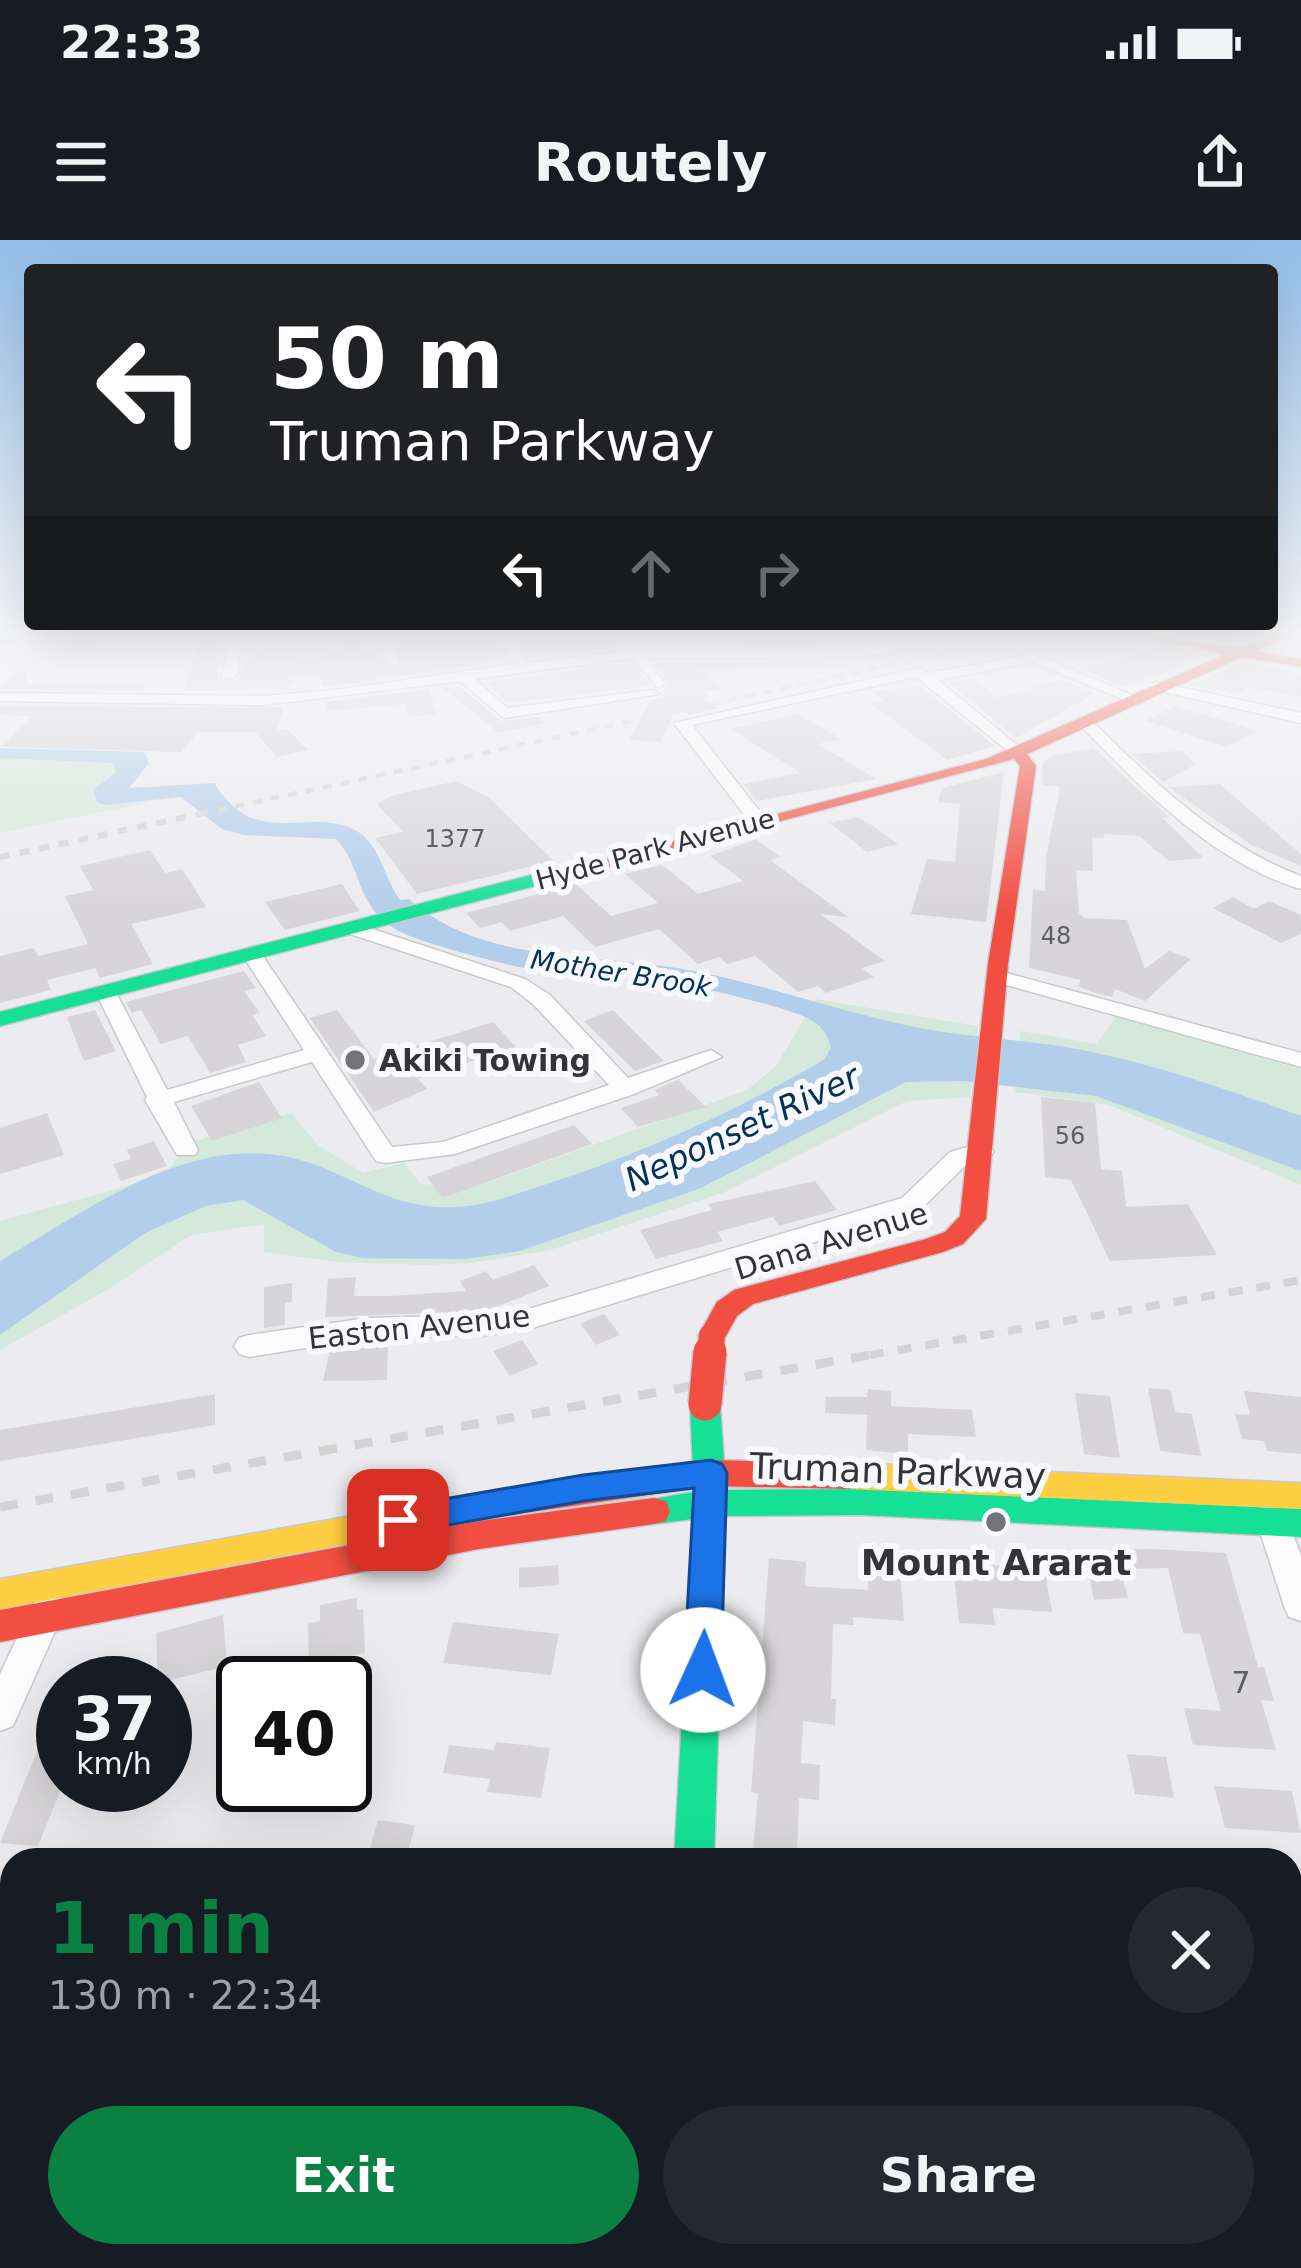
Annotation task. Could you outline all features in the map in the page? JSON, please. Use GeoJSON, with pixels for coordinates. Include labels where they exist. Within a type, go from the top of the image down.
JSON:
{"type":"FeatureCollection","features":[{"type":"Feature","properties":{"kind":"main road","name":"Hyde Park Avenue"},"geometry":{"type":"LineString","coordinates":[[0,1019],[1018,754],[1077,726]]}},
{"type":"Feature","properties":{"kind":"main road","name":"Dana Avenue"},"geometry":{"type":"LineString","coordinates":[[695,1848],[711,1473],[705,1404],[712,1336],[727,1309],[756,1292],[922,1250],[954,1238],[973,1219],[998,977],[1028,766],[1018,754]]}},
{"type":"Feature","properties":{"kind":"main road","name":"Truman Parkway"},"geometry":{"type":"LineString","coordinates":[[0,1626],[49,1600],[527,1497],[711,1473],[956,1478],[1279,1513]]}},
{"type":"Feature","properties":{"kind":"main road","name":"Truman Parkway"},"geometry":{"type":"LineString","coordinates":[[0,1594],[49,1600],[710,1503],[861,1502],[1279,1513],[1301,1496]]}},
{"type":"Feature","properties":{"kind":"street"},"geometry":{"type":"LineString","coordinates":[[684,726],[759,822]]}},
{"type":"Feature","properties":{"kind":"street"},"geometry":{"type":"LineString","coordinates":[[984,726],[1018,754]]}},
{"type":"Feature","properties":{"kind":"street"},"geometry":{"type":"LineString","coordinates":[[1089,726],[1229,847],[1267,872],[1301,883]]}},
{"type":"Feature","properties":{"kind":"street"},"geometry":{"type":"LineString","coordinates":[[362,925],[518,983],[542,1000],[626,1088]]}},
{"type":"Feature","properties":{"kind":"street"},"geometry":{"type":"LineString","coordinates":[[251,953],[385,1155],[446,1149],[710,1058]]}},
{"type":"Feature","properties":{"kind":"street"},"geometry":{"type":"LineString","coordinates":[[998,977],[1301,1060]]}},
{"type":"Feature","properties":{"kind":"street"},"geometry":{"type":"LineString","coordinates":[[106,991],[186,1150]]}},
{"type":"Feature","properties":{"kind":"street"},"geometry":{"type":"LineString","coordinates":[[158,1100],[317,1053]]}},
{"type":"Feature","properties":{"kind":"street","name":"Easton Avenue"},"geometry":{"type":"LineString","coordinates":[[250,1346],[386,1326],[487,1325],[532,1318],[910,1204],[924,1196],[956,1159],[982,1151]]}},
{"type":"Feature","properties":{"kind":"street"},"geometry":{"type":"LineString","coordinates":[[1279,1513],[1301,1606]]}},
{"type":"Feature","properties":{"kind":"street"},"geometry":{"type":"LineString","coordinates":[[0,1714],[49,1600]]}},
{"type":"Feature","properties":{"kind":"green space"},"geometry":{"type":"Polygon","coordinates":[[[0,757],[107,759],[121,763],[124,770],[101,785],[182,795],[0,833],[0,757]]]}},
{"type":"Feature","properties":{"kind":"green space"},"geometry":{"type":"Polygon","coordinates":[[[816,999],[978,1026],[970,1097],[907,1101],[725,1192],[550,1250],[472,1263],[338,1262],[264,1252],[264,1224],[191,1235],[107,1290],[0,1350],[0,1221],[124,1187],[170,1167],[188,1143],[291,1113],[318,1145],[363,1173],[404,1163],[421,1184],[466,1187],[495,1180],[747,1090],[776,1066],[816,999]]]}},
{"type":"Feature","properties":{"kind":"green space"},"geometry":{"type":"Polygon","coordinates":[[[1118,1013],[1301,1070],[1301,1185],[1109,1105],[1015,1092],[1020,1031],[1097,1044],[1118,1013]]]}},
{"type":"Feature","properties":{"kind":"water"},"geometry":{"type":"Polygon","coordinates":[[[0,748],[144,752],[149,763],[129,788],[215,783],[230,803],[259,820],[340,824],[363,836],[376,852],[400,900],[409,899],[436,919],[499,944],[700,972],[910,1026],[1110,1056],[1220,1088],[1301,1116],[1301,1171],[1096,1096],[963,1081],[906,1082],[701,1188],[520,1251],[464,1259],[363,1258],[336,1252],[243,1200],[206,1206],[145,1233],[0,1335],[0,1261],[109,1197],[187,1163],[269,1154],[310,1163],[415,1204],[478,1204],[581,1173],[688,1130],[825,1059],[831,1047],[813,1021],[749,1000],[645,978],[540,972],[426,942],[395,929],[373,909],[336,839],[243,835],[222,829],[181,797],[104,805],[97,802],[93,790],[116,773],[114,763],[0,758],[0,748]]]}},
{"type":"Feature","properties":{"kind":"building"},"geometry":{"type":"Polygon","coordinates":[[[23,726],[278,726],[276,731],[287,729],[308,750],[277,757],[255,732],[198,732],[181,752],[0,747],[23,726]]]}},
{"type":"Feature","properties":{"kind":"building"},"geometry":{"type":"Polygon","coordinates":[[[490,726],[534,726],[499,733],[490,726]]]}},
{"type":"Feature","properties":{"kind":"building"},"geometry":{"type":"Polygon","coordinates":[[[637,726],[668,726],[660,742],[629,740],[637,726]]]}},
{"type":"Feature","properties":{"kind":"building"},"geometry":{"type":"Polygon","coordinates":[[[818,726],[841,739],[818,744],[876,779],[757,801],[744,784],[801,773],[731,729],[818,726]]]}},
{"type":"Feature","properties":{"kind":"building"},"geometry":{"type":"Polygon","coordinates":[[[901,726],[970,726],[995,746],[947,760],[901,726]]]}},
{"type":"Feature","properties":{"kind":"building"},"geometry":{"type":"Polygon","coordinates":[[[1001,726],[1038,726],[1016,738],[1001,726]]]}},
{"type":"Feature","properties":{"kind":"building"},"geometry":{"type":"Polygon","coordinates":[[[1160,726],[1240,726],[1258,731],[1227,747],[1160,726]]]}},
{"type":"Feature","properties":{"kind":"building"},"geometry":{"type":"Polygon","coordinates":[[[1093,748],[1169,817],[1162,818],[1204,858],[1169,861],[1139,836],[1104,834],[1104,838],[1092,837],[1093,871],[1076,870],[1079,913],[1085,918],[1127,920],[1145,969],[1169,951],[1191,959],[1145,1001],[1115,989],[1112,997],[1092,992],[1078,986],[1081,980],[1029,968],[1033,890],[1045,891],[1046,857],[1060,787],[1042,785],[1043,762],[1093,748]]]}},
{"type":"Feature","properties":{"kind":"building"},"geometry":{"type":"Polygon","coordinates":[[[1182,751],[1196,764],[1163,782],[1132,754],[1182,751]]]}},
{"type":"Feature","properties":{"kind":"building"},"geometry":{"type":"Polygon","coordinates":[[[1004,772],[986,922],[911,914],[927,859],[955,862],[960,804],[938,802],[942,788],[1004,772]]]}},
{"type":"Feature","properties":{"kind":"building"},"geometry":{"type":"Polygon","coordinates":[[[456,781],[488,797],[554,861],[417,894],[375,838],[403,832],[377,804],[391,796],[456,781]]]}},
{"type":"Feature","properties":{"kind":"building"},"geometry":{"type":"Polygon","coordinates":[[[1220,784],[1301,854],[1301,866],[1252,845],[1168,787],[1220,784]]]}},
{"type":"Feature","properties":{"kind":"building"},"geometry":{"type":"Polygon","coordinates":[[[858,817],[898,844],[867,852],[830,823],[858,817]]]}},
{"type":"Feature","properties":{"kind":"building"},"geometry":{"type":"Polygon","coordinates":[[[756,839],[781,857],[770,860],[848,917],[820,914],[885,961],[862,968],[874,977],[826,993],[818,986],[798,992],[755,956],[727,964],[719,957],[698,964],[659,929],[595,947],[563,916],[510,931],[502,922],[480,928],[466,913],[576,884],[611,916],[658,903],[625,874],[662,865],[698,894],[743,881],[710,856],[756,839]]]}},
{"type":"Feature","properties":{"kind":"building"},"geometry":{"type":"Polygon","coordinates":[[[150,850],[165,873],[182,869],[206,907],[131,924],[153,964],[100,978],[95,968],[47,980],[51,990],[0,1003],[0,956],[34,948],[38,956],[88,944],[65,896],[93,890],[80,866],[150,850]]]}},
{"type":"Feature","properties":{"kind":"building"},"geometry":{"type":"Polygon","coordinates":[[[342,884],[360,911],[285,930],[265,902],[342,884]]]}},
{"type":"Feature","properties":{"kind":"building"},"geometry":{"type":"Polygon","coordinates":[[[1233,897],[1254,909],[1269,901],[1301,915],[1301,934],[1281,943],[1213,908],[1233,897]]]}},
{"type":"Feature","properties":{"kind":"building"},"geometry":{"type":"Polygon","coordinates":[[[244,971],[256,988],[244,991],[260,1013],[252,1015],[266,1036],[238,1045],[246,1062],[210,1073],[188,1036],[161,1044],[141,1010],[132,1013],[126,1002],[244,971]]]}},
{"type":"Feature","properties":{"kind":"building"},"geometry":{"type":"Polygon","coordinates":[[[95,1010],[116,1051],[84,1061],[67,1017],[95,1010]]]}},
{"type":"Feature","properties":{"kind":"building"},"geometry":{"type":"Polygon","coordinates":[[[337,1010],[374,1059],[493,1022],[516,1047],[418,1079],[427,1089],[374,1112],[310,1018],[337,1010]]]}},
{"type":"Feature","properties":{"kind":"building"},"geometry":{"type":"Polygon","coordinates":[[[613,1010],[664,1061],[635,1071],[584,1021],[613,1010]]]}},
{"type":"Feature","properties":{"kind":"building"},"geometry":{"type":"Polygon","coordinates":[[[678,1080],[706,1107],[638,1127],[621,1108],[659,1095],[654,1090],[678,1080]]]}},
{"type":"Feature","properties":{"kind":"building"},"geometry":{"type":"Polygon","coordinates":[[[259,1082],[282,1118],[212,1141],[191,1106],[259,1082]]]}},
{"type":"Feature","properties":{"kind":"building"},"geometry":{"type":"Polygon","coordinates":[[[1041,1097],[1095,1103],[1101,1169],[1122,1171],[1126,1207],[1188,1204],[1217,1255],[1110,1261],[1071,1180],[1045,1177],[1041,1097]]]}},
{"type":"Feature","properties":{"kind":"building"},"geometry":{"type":"Polygon","coordinates":[[[47,1113],[64,1155],[0,1174],[0,1128],[47,1113]]]}},
{"type":"Feature","properties":{"kind":"building"},"geometry":{"type":"Polygon","coordinates":[[[574,1125],[592,1144],[442,1197],[427,1177],[574,1125]]]}},
{"type":"Feature","properties":{"kind":"building"},"geometry":{"type":"Polygon","coordinates":[[[154,1141],[167,1166],[121,1181],[113,1164],[131,1159],[127,1150],[154,1141]]]}},
{"type":"Feature","properties":{"kind":"building"},"geometry":{"type":"Polygon","coordinates":[[[815,1181],[837,1210],[779,1226],[773,1217],[717,1232],[723,1241],[656,1259],[640,1230],[712,1210],[708,1204],[815,1181]]]}},
{"type":"Feature","properties":{"kind":"building"},"geometry":{"type":"Polygon","coordinates":[[[534,1265],[549,1286],[486,1311],[325,1317],[328,1279],[356,1277],[354,1296],[466,1291],[460,1281],[486,1271],[493,1280],[534,1265]]]}},
{"type":"Feature","properties":{"kind":"building"},"geometry":{"type":"Polygon","coordinates":[[[292,1283],[292,1302],[285,1303],[285,1325],[264,1328],[264,1287],[292,1283]]]}},
{"type":"Feature","properties":{"kind":"building"},"geometry":{"type":"Polygon","coordinates":[[[604,1314],[620,1335],[596,1345],[580,1323],[604,1314]]]}},
{"type":"Feature","properties":{"kind":"building"},"geometry":{"type":"Polygon","coordinates":[[[522,1340],[538,1364],[510,1376],[493,1351],[522,1340]]]}},
{"type":"Feature","properties":{"kind":"building"},"geometry":{"type":"Polygon","coordinates":[[[388,1342],[387,1380],[323,1381],[330,1348],[388,1342]]]}},
{"type":"Feature","properties":{"kind":"building"},"geometry":{"type":"Polygon","coordinates":[[[1148,1388],[1171,1390],[1175,1412],[1192,1414],[1201,1456],[1160,1451],[1148,1388]]]}},
{"type":"Feature","properties":{"kind":"building"},"geometry":{"type":"Polygon","coordinates":[[[868,1389],[891,1391],[891,1406],[972,1410],[976,1437],[908,1434],[908,1454],[866,1450],[867,1415],[825,1413],[826,1397],[867,1397],[868,1389]]]}},
{"type":"Feature","properties":{"kind":"building"},"geometry":{"type":"Polygon","coordinates":[[[1244,1391],[1301,1397],[1301,1454],[1267,1451],[1264,1441],[1242,1439],[1235,1414],[1250,1415],[1244,1391]]]}},
{"type":"Feature","properties":{"kind":"building"},"geometry":{"type":"Polygon","coordinates":[[[1075,1393],[1110,1396],[1120,1458],[1084,1454],[1075,1393]]]}},
{"type":"Feature","properties":{"kind":"building"},"geometry":{"type":"Polygon","coordinates":[[[215,1394],[215,1425],[0,1461],[0,1430],[215,1394]]]}},
{"type":"Feature","properties":{"kind":"building"},"geometry":{"type":"Polygon","coordinates":[[[1119,1550],[1226,1553],[1258,1667],[1264,1667],[1274,1701],[1261,1700],[1276,1750],[1193,1745],[1184,1708],[1221,1711],[1200,1634],[1183,1633],[1168,1568],[1125,1569],[1119,1550]]]}},
{"type":"Feature","properties":{"kind":"building"},"geometry":{"type":"Polygon","coordinates":[[[866,1555],[899,1558],[904,1621],[853,1617],[854,1625],[833,1624],[835,1725],[803,1721],[801,1763],[820,1765],[819,1800],[799,1798],[797,1848],[753,1848],[758,1793],[751,1792],[769,1558],[806,1562],[805,1586],[868,1590],[866,1555]]]}},
{"type":"Feature","properties":{"kind":"building"},"geometry":{"type":"Polygon","coordinates":[[[953,1564],[1044,1566],[1052,1612],[993,1608],[995,1625],[959,1623],[953,1564]]]}},
{"type":"Feature","properties":{"kind":"building"},"geometry":{"type":"Polygon","coordinates":[[[558,1565],[559,1585],[519,1588],[519,1568],[558,1565]]]}},
{"type":"Feature","properties":{"kind":"building"},"geometry":{"type":"Polygon","coordinates":[[[1088,1569],[1121,1571],[1128,1598],[1094,1600],[1088,1569]]]}},
{"type":"Feature","properties":{"kind":"building"},"geometry":{"type":"Polygon","coordinates":[[[357,1598],[357,1610],[363,1609],[365,1653],[309,1656],[308,1623],[320,1621],[320,1605],[357,1598]]]}},
{"type":"Feature","properties":{"kind":"building"},"geometry":{"type":"Polygon","coordinates":[[[223,1615],[226,1656],[216,1656],[216,1669],[192,1675],[192,1656],[157,1656],[156,1633],[223,1615]]]}},
{"type":"Feature","properties":{"kind":"building"},"geometry":{"type":"Polygon","coordinates":[[[453,1622],[559,1634],[551,1675],[443,1663],[453,1622]]]}},
{"type":"Feature","properties":{"kind":"building"},"geometry":{"type":"Polygon","coordinates":[[[496,1742],[550,1748],[541,1798],[487,1792],[490,1779],[443,1773],[449,1745],[494,1750],[496,1742]]]}},
{"type":"Feature","properties":{"kind":"building"},"geometry":{"type":"Polygon","coordinates":[[[36,1754],[36,1812],[52,1812],[38,1846],[0,1843],[36,1754]]]}},
{"type":"Feature","properties":{"kind":"building"},"geometry":{"type":"Polygon","coordinates":[[[1127,1754],[1166,1757],[1174,1798],[1135,1794],[1127,1754]]]}},
{"type":"Feature","properties":{"kind":"building"},"geometry":{"type":"Polygon","coordinates":[[[1214,1786],[1292,1791],[1301,1833],[1225,1828],[1214,1786]]]}},
{"type":"Feature","properties":{"kind":"building"},"geometry":{"type":"Polygon","coordinates":[[[378,1820],[415,1825],[409,1848],[370,1848],[378,1820]]]}},
{"type":"Feature","properties":{"kind":"railway"},"geometry":{"type":"LineString","coordinates":[[200,814],[610,726]]}},
{"type":"Feature","properties":{"kind":"railway"},"geometry":{"type":"LineString","coordinates":[[0,857],[214,811]]}},
{"type":"Feature","properties":{"kind":"railway"},"geometry":{"type":"LineString","coordinates":[[870,1355],[1301,1280]]}},
{"type":"Feature","properties":{"kind":"railway"},"geometry":{"type":"LineString","coordinates":[[0,1507],[887,1352]]}},
{"type":"Feature","properties":{"kind":"traffic: fast"},"geometry":{"type":"LineString","coordinates":[[0,1019],[570,871]]}},
{"type":"Feature","properties":{"kind":"traffic: fast"},"geometry":{"type":"LineString","coordinates":[[695,1848],[711,1473],[705,1404]]}},
{"type":"Feature","properties":{"kind":"traffic: fast"},"geometry":{"type":"LineString","coordinates":[[654,1511],[710,1503],[861,1502],[1301,1523]]}},
{"type":"Feature","properties":{"kind":"traffic: slow"},"geometry":{"type":"LineString","coordinates":[[849,1476],[1301,1496]]}},
{"type":"Feature","properties":{"kind":"traffic: slow"},"geometry":{"type":"LineString","coordinates":[[0,1594],[468,1508]]}},
{"type":"Feature","properties":{"kind":"traffic: jam"},"geometry":{"type":"LineString","coordinates":[[570,871],[992,762],[1080,726]]}},
{"type":"Feature","properties":{"kind":"traffic: jam"},"geometry":{"type":"LineString","coordinates":[[712,1336],[727,1309],[744,1297],[934,1246],[954,1238],[973,1219],[998,964],[1028,766],[1018,754]]}},
{"type":"Feature","properties":{"kind":"traffic: jam"},"geometry":{"type":"LineString","coordinates":[[705,1404],[712,1336]]}},
{"type":"Feature","properties":{"kind":"traffic: jam"},"geometry":{"type":"LineString","coordinates":[[468,1508],[711,1473],[849,1476]]}},
{"type":"Feature","properties":{"kind":"traffic: jam"},"geometry":{"type":"LineString","coordinates":[[0,1626],[479,1535],[654,1511]]}},
{"type":"Feature","properties":{"kind":"place","name":"Akiki Towing"},"geometry":{"type":"Point","coordinates":[355,1060]}},
{"type":"Feature","properties":{"kind":"place","name":"Mount Ararat"},"geometry":{"type":"Point","coordinates":[996,1522]}},
{"type":"Feature","properties":{"kind":"route"},"geometry":{"type":"LineString","coordinates":[[398,1520],[583,1488],[711,1473],[703,1670]]}},
{"type":"Feature","properties":{"kind":"water label","name":"Mother Brook"},"geometry":{"type":"Point","coordinates":[621,973]}},
{"type":"Feature","properties":{"kind":"water label","name":"Neponset River"},"geometry":{"type":"Point","coordinates":[742,1128]}}]}
